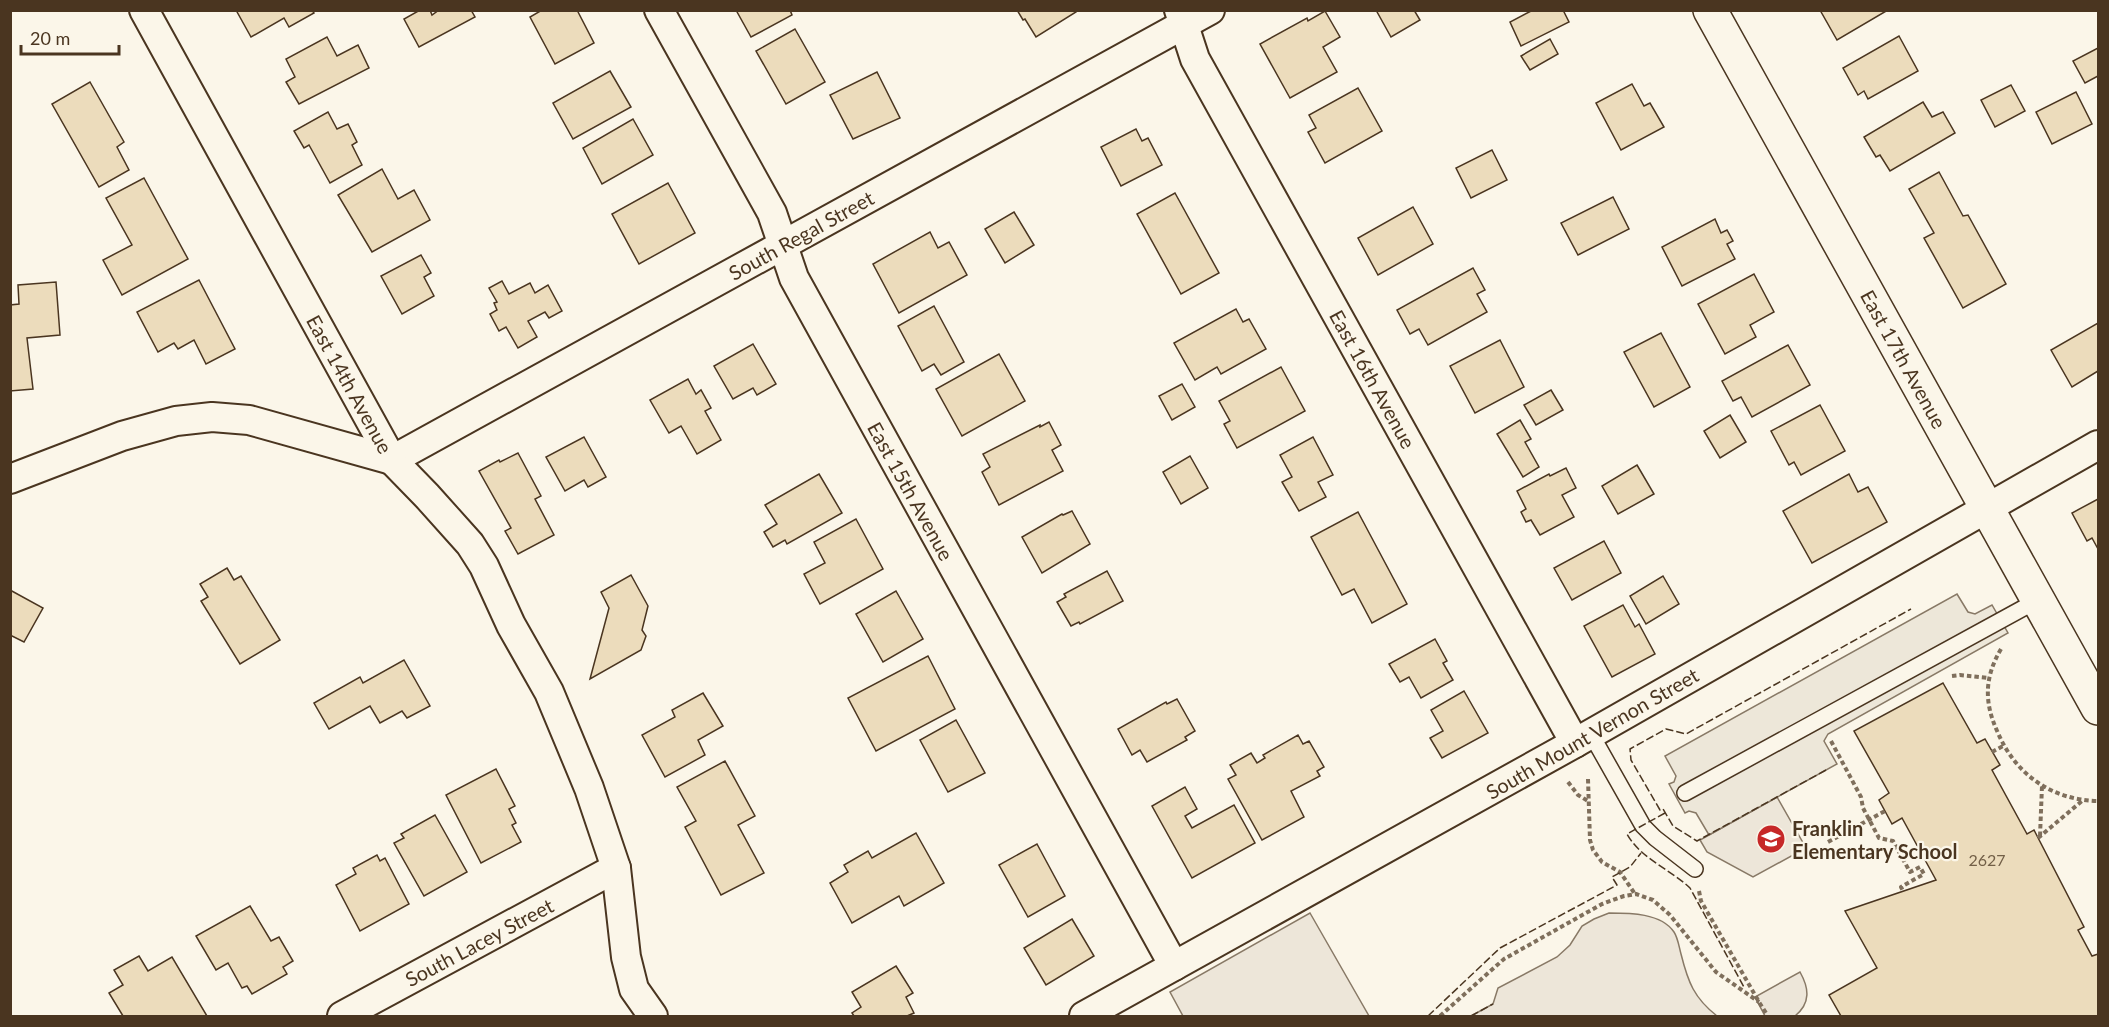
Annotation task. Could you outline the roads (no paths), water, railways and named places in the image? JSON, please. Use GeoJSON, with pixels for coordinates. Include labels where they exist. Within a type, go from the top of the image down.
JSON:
{"type":"FeatureCollection","features":[{"type":"Feature","properties":{"kind":"street","name":"East 14th Avenue"},"geometry":{"type":"LineString","coordinates":[[144,10],[392,460],[470,543],[484,566],[511,625],[549,692],[589,788],[616,868],[626,957],[634,989],[653,1017]]}},
{"type":"Feature","properties":{"kind":"street","name":"East 15th Avenue"},"geometry":{"type":"LineString","coordinates":[[659,10],[772,213],[794,278],[1174,966]]}},
{"type":"Feature","properties":{"kind":"street","name":"South Regal Street"},"geometry":{"type":"LineString","coordinates":[[392,460],[783,245],[1182,18],[1210,10]]}},
{"type":"Feature","properties":{"kind":"street","name":"East 17th Avenue"},"geometry":{"type":"LineString","coordinates":[[1710,10],[2098,708]]}},
{"type":"Feature","properties":{"kind":"street","name":"East 16th Avenue"},"geometry":{"type":"LineString","coordinates":[[1182,18],[1195,59],[1583,739]]}},
{"type":"Feature","properties":{"kind":"street"},"geometry":{"type":"LineString","coordinates":[[10,479],[122,436],[176,421],[212,417],[249,420],[392,460]]}},
{"type":"Feature","properties":{"kind":"street","name":"South Mount Vernon Street"},"geometry":{"type":"LineString","coordinates":[[1084,1017],[1583,739],[2098,445]]}},
{"type":"Feature","properties":{"kind":"street","name":"South Lacey Street"},"geometry":{"type":"LineString","coordinates":[[342,1017],[616,868]]}},
{"type":"Feature","properties":{"kind":"lane"},"geometry":{"type":"LineString","coordinates":[[1685,793],[2038,600]]}},
{"type":"Feature","properties":{"kind":"lane"},"geometry":{"type":"LineString","coordinates":[[1583,739],[1642,826],[1695,869]]}},
{"type":"Feature","properties":{"kind":"place","name":"Franklin Elementary School"},"geometry":{"type":"Point","coordinates":[1771,839]}}]}
